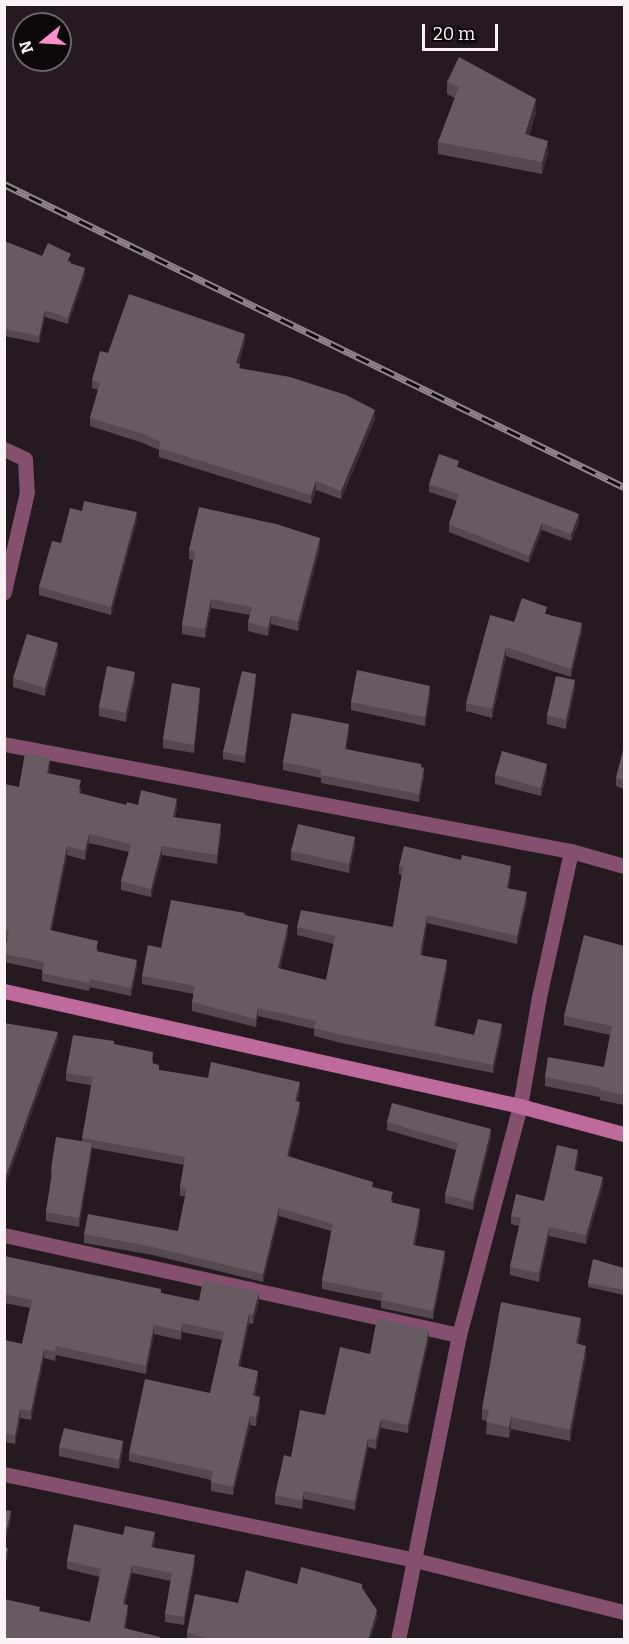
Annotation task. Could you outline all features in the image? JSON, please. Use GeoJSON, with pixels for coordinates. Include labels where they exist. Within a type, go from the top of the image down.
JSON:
{"type":"FeatureCollection","features":[{"type":"Feature","properties":{"kind":"street"},"geometry":{"type":"LineString","coordinates":[[4,449],[25,459],[27,492],[4,592]]}},
{"type":"Feature","properties":{"kind":"street"},"geometry":{"type":"LineString","coordinates":[[4,744],[571,850],[624,866]]}},
{"type":"Feature","properties":{"kind":"street"},"geometry":{"type":"LineString","coordinates":[[398,1640],[459,1335],[520,1106],[539,997],[571,850]]}},
{"type":"Feature","properties":{"kind":"street"},"geometry":{"type":"LineString","coordinates":[[4,991],[520,1106],[624,1134]]}},
{"type":"Feature","properties":{"kind":"street"},"geometry":{"type":"LineString","coordinates":[[4,1235],[459,1335]]}},
{"type":"Feature","properties":{"kind":"street"},"geometry":{"type":"LineString","coordinates":[[4,1474],[415,1560],[624,1612]]}},
{"type":"Feature","properties":{"kind":"building"},"geometry":{"type":"Polygon","coordinates":[[[459,57],[536,99],[525,134],[548,141],[542,162],[438,142],[459,87],[447,82],[459,57]]]}},
{"type":"Feature","properties":{"kind":"building"},"geometry":{"type":"Polygon","coordinates":[[[4,241],[42,256],[48,243],[71,254],[67,262],[85,268],[68,318],[45,310],[39,336],[4,329],[4,241]]]}},
{"type":"Feature","properties":{"kind":"building"},"geometry":{"type":"Polygon","coordinates":[[[129,294],[245,334],[236,363],[240,364],[238,368],[290,377],[346,395],[375,410],[341,491],[316,481],[311,495],[159,448],[161,442],[143,434],[90,418],[100,383],[92,380],[100,351],[108,353],[129,294]]]}},
{"type":"Feature","properties":{"kind":"building"},"geometry":{"type":"Polygon","coordinates":[[[439,454],[459,461],[457,467],[579,514],[571,534],[542,523],[529,556],[449,524],[459,494],[429,484],[439,454]]]}},
{"type":"Feature","properties":{"kind":"building"},"geometry":{"type":"Polygon","coordinates":[[[84,501],[137,512],[111,607],[39,587],[52,541],[61,543],[70,508],[82,511],[84,501]]]}},
{"type":"Feature","properties":{"kind":"building"},"geometry":{"type":"Polygon","coordinates":[[[199,507],[276,524],[320,538],[298,622],[271,615],[268,628],[248,622],[252,607],[211,599],[205,629],[182,625],[195,551],[189,550],[199,507]]]}},
{"type":"Feature","properties":{"kind":"building"},"geometry":{"type":"Polygon","coordinates":[[[522,598],[547,607],[545,614],[582,623],[571,669],[506,647],[492,709],[466,703],[490,615],[514,622],[522,598]]]}},
{"type":"Feature","properties":{"kind":"building"},"geometry":{"type":"Polygon","coordinates":[[[27,634],[58,643],[45,688],[13,678],[27,634]]]}},
{"type":"Feature","properties":{"kind":"building"},"geometry":{"type":"Polygon","coordinates":[[[107,666],[135,672],[126,713],[99,707],[107,666]]]}},
{"type":"Feature","properties":{"kind":"building"},"geometry":{"type":"Polygon","coordinates":[[[357,670],[430,686],[425,717],[351,702],[357,670]]]}},
{"type":"Feature","properties":{"kind":"building"},"geometry":{"type":"Polygon","coordinates":[[[242,671],[256,674],[245,756],[223,752],[242,671]]]}},
{"type":"Feature","properties":{"kind":"building"},"geometry":{"type":"Polygon","coordinates":[[[556,676],[575,680],[566,720],[547,715],[556,676]]]}},
{"type":"Feature","properties":{"kind":"building"},"geometry":{"type":"Polygon","coordinates":[[[172,683],[200,688],[194,745],[163,739],[172,683]]]}},
{"type":"Feature","properties":{"kind":"building"},"geometry":{"type":"Polygon","coordinates":[[[292,713],[349,724],[345,749],[421,764],[424,768],[419,794],[321,775],[321,770],[283,762],[292,713]]]}},
{"type":"Feature","properties":{"kind":"building"},"geometry":{"type":"Polygon","coordinates":[[[624,747],[624,780],[616,778],[624,747]]]}},
{"type":"Feature","properties":{"kind":"building"},"geometry":{"type":"Polygon","coordinates":[[[502,751],[547,764],[541,788],[495,775],[502,751]]]}},
{"type":"Feature","properties":{"kind":"building"},"geometry":{"type":"Polygon","coordinates":[[[25,753],[50,758],[47,773],[81,780],[78,793],[126,805],[127,802],[138,805],[141,790],[177,799],[173,817],[221,824],[217,855],[162,846],[151,889],[121,881],[131,844],[89,834],[85,851],[67,846],[50,930],[98,941],[96,951],[137,960],[131,988],[90,979],[89,983],[42,973],[44,962],[4,954],[9,931],[4,930],[4,784],[19,787],[25,753]]]}},
{"type":"Feature","properties":{"kind":"building"},"geometry":{"type":"Polygon","coordinates":[[[298,824],[355,837],[349,864],[291,851],[298,824]]]}},
{"type":"Feature","properties":{"kind":"building"},"geometry":{"type":"Polygon","coordinates":[[[404,846],[461,860],[462,855],[511,866],[507,888],[527,892],[517,936],[427,915],[420,955],[447,960],[434,1026],[474,1035],[478,1019],[502,1024],[493,1065],[341,1035],[314,1028],[316,1021],[258,1008],[256,1019],[192,1002],[195,986],[142,976],[148,945],[161,948],[171,900],[245,913],[244,915],[288,925],[278,968],[326,980],[335,936],[297,927],[301,910],[393,927],[403,867],[399,866],[404,846]]]}},
{"type":"Feature","properties":{"kind":"building"},"geometry":{"type":"Polygon","coordinates":[[[584,935],[624,946],[624,1095],[545,1077],[548,1057],[604,1067],[612,1026],[564,1016],[584,935]]]}},
{"type":"Feature","properties":{"kind":"building"},"geometry":{"type":"Polygon","coordinates":[[[4,1023],[58,1032],[4,1182],[4,1023]]]}},
{"type":"Feature","properties":{"kind":"building"},"geometry":{"type":"Polygon","coordinates":[[[73,1035],[114,1041],[114,1044],[153,1052],[152,1063],[159,1065],[159,1070],[208,1078],[211,1062],[300,1082],[295,1101],[300,1102],[287,1156],[373,1182],[372,1187],[393,1192],[390,1202],[420,1209],[413,1245],[445,1251],[433,1311],[381,1300],[383,1293],[322,1281],[333,1224],[279,1208],[263,1274],[153,1247],[84,1234],[88,1214],[178,1231],[187,1188],[180,1187],[185,1157],[82,1138],[93,1077],[66,1073],[73,1035]]]}},
{"type":"Feature","properties":{"kind":"building"},"geometry":{"type":"Polygon","coordinates":[[[392,1103],[491,1129],[473,1202],[445,1195],[458,1143],[387,1122],[392,1103]]]}},
{"type":"Feature","properties":{"kind":"building"},"geometry":{"type":"Polygon","coordinates":[[[56,1137],[92,1143],[79,1218],[46,1212],[56,1137]]]}},
{"type":"Feature","properties":{"kind":"building"},"geometry":{"type":"Polygon","coordinates":[[[557,1145],[578,1150],[574,1170],[603,1177],[586,1235],[549,1227],[539,1273],[510,1267],[521,1218],[511,1216],[516,1194],[544,1201],[557,1145]]]}},
{"type":"Feature","properties":{"kind":"building"},"geometry":{"type":"Polygon","coordinates":[[[4,1256],[161,1289],[161,1293],[199,1301],[203,1280],[259,1292],[253,1315],[249,1314],[238,1366],[258,1371],[253,1395],[260,1397],[256,1417],[250,1416],[233,1487],[211,1482],[213,1471],[129,1453],[145,1379],[210,1393],[224,1332],[182,1323],[181,1331],[154,1325],[146,1366],[56,1346],[55,1352],[44,1349],[31,1411],[20,1409],[15,1436],[4,1433],[4,1340],[22,1344],[32,1300],[4,1294],[4,1256]]]}},
{"type":"Feature","properties":{"kind":"building"},"geometry":{"type":"Polygon","coordinates":[[[593,1259],[624,1268],[624,1290],[588,1283],[593,1259]]]}},
{"type":"Feature","properties":{"kind":"building"},"geometry":{"type":"Polygon","coordinates":[[[501,1302],[581,1318],[576,1343],[586,1346],[570,1430],[511,1417],[509,1427],[486,1422],[489,1410],[482,1409],[501,1302]]]}},
{"type":"Feature","properties":{"kind":"building"},"geometry":{"type":"Polygon","coordinates":[[[377,1318],[429,1330],[408,1425],[381,1419],[376,1440],[368,1439],[355,1501],[304,1491],[302,1501],[275,1495],[284,1455],[291,1457],[300,1410],[325,1415],[340,1347],[370,1354],[377,1318]]]}},
{"type":"Feature","properties":{"kind":"building"},"geometry":{"type":"Polygon","coordinates":[[[64,1428],[123,1441],[119,1460],[59,1447],[64,1428]]]}},
{"type":"Feature","properties":{"kind":"building"},"geometry":{"type":"Polygon","coordinates":[[[4,1510],[11,1511],[4,1541],[4,1510]]]}},
{"type":"Feature","properties":{"kind":"building"},"geometry":{"type":"Polygon","coordinates":[[[74,1524],[123,1535],[125,1526],[155,1532],[151,1547],[195,1555],[184,1617],[165,1614],[172,1573],[132,1565],[123,1604],[128,1605],[124,1628],[160,1637],[160,1640],[4,1640],[4,1599],[40,1607],[39,1611],[90,1622],[101,1569],[67,1561],[74,1524]]]}},
{"type":"Feature","properties":{"kind":"building"},"geometry":{"type":"Polygon","coordinates":[[[4,1547],[8,1548],[4,1564],[4,1547]]]}},
{"type":"Feature","properties":{"kind":"building"},"geometry":{"type":"Polygon","coordinates":[[[301,1567],[362,1584],[362,1588],[377,1610],[368,1640],[211,1640],[187,1632],[195,1594],[238,1603],[246,1570],[297,1584],[301,1567]]]}},
{"type":"Feature","properties":{"kind":"railway"},"geometry":{"type":"LineString","coordinates":[[4,184],[624,487]]}}]}
